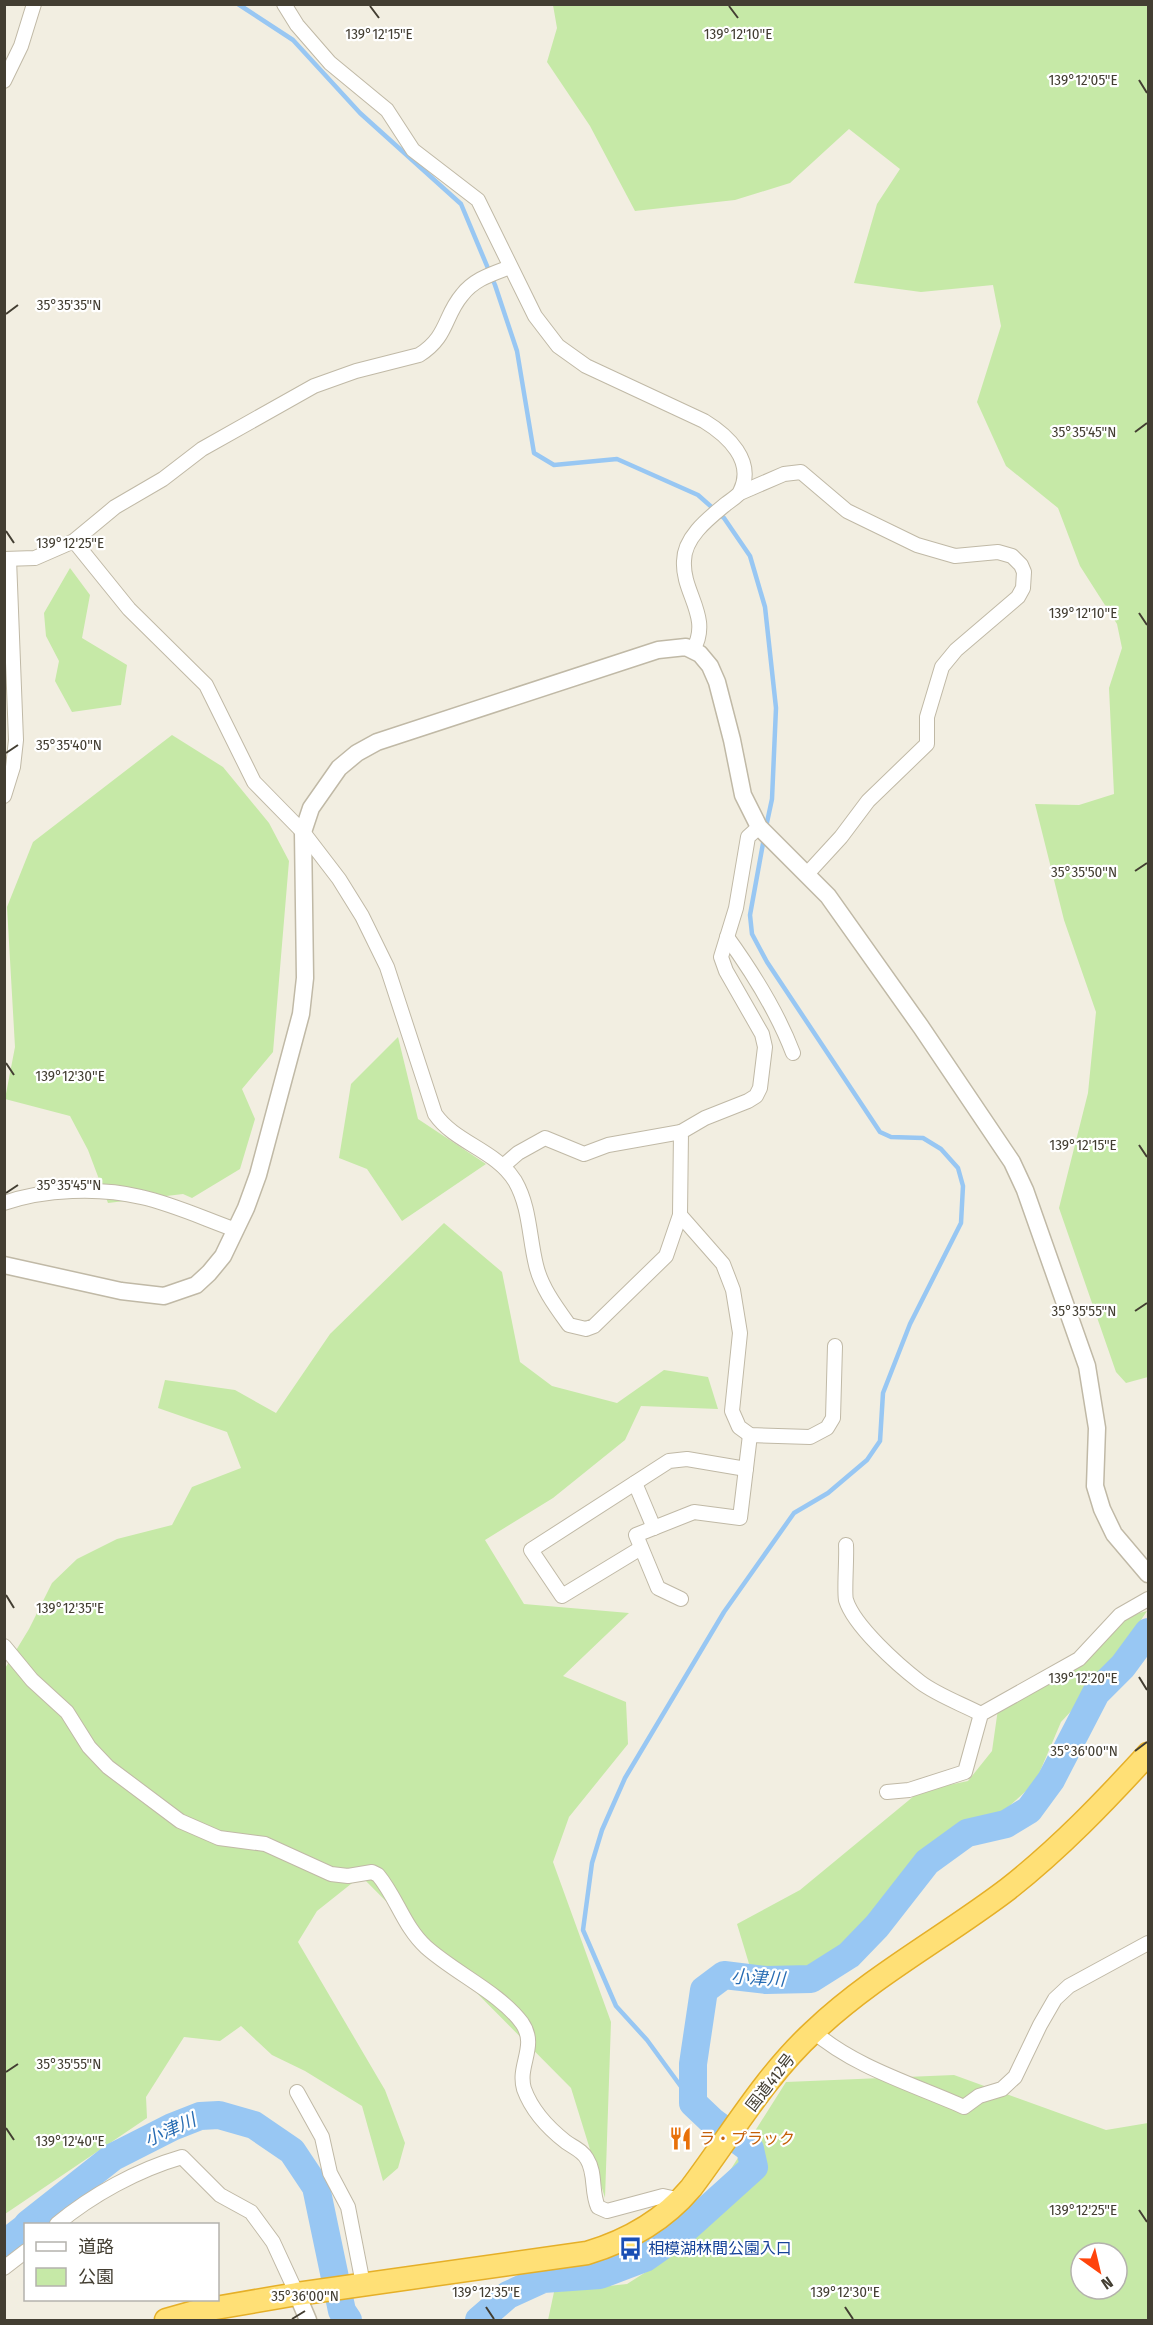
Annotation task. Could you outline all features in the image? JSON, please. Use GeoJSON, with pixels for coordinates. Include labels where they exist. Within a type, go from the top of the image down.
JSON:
{"type":"FeatureCollection","features":[{"type":"Feature","properties":{"kind":"highway","name":"国道412号"},"geometry":{"type":"LineString","coordinates":[[166,2320],[198,2311],[325,2289],[587,2253],[616,2244],[645,2228],[681,2200],[773,2075],[813,2031],[1006,1890],[1051,1854],[1149,1754]]}},
{"type":"Feature","properties":{"kind":"street"},"geometry":{"type":"LineString","coordinates":[[6,73],[34,4]]}},
{"type":"Feature","properties":{"kind":"street"},"geometry":{"type":"LineString","coordinates":[[284,4],[297,25],[330,63],[387,110],[413,150],[478,200],[542,328],[567,354],[586,366],[695,416],[730,441],[744,468],[740,493]]}},
{"type":"Feature","properties":{"kind":"street"},"geometry":{"type":"LineString","coordinates":[[4,796],[13,767],[16,740],[7,559],[35,558],[74,541],[114,507],[163,479],[202,449],[293,397],[336,377],[419,355],[428,349],[449,321],[462,294],[477,281],[510,267]]}},
{"type":"Feature","properties":{"kind":"street"},"geometry":{"type":"LineString","coordinates":[[693,650],[700,638],[700,622],[685,571],[686,550],[699,528],[740,493],[784,474],[801,472],[847,511],[884,531],[944,555],[1006,553],[1017,560],[1023,572],[1023,588],[1011,605],[956,650],[942,667],[927,717],[927,744],[876,794],[824,858],[807,874]]}},
{"type":"Feature","properties":{"kind":"street"},"geometry":{"type":"LineString","coordinates":[[74,541],[129,609],[206,685],[254,782],[303,832],[339,879],[381,954],[400,1003],[435,1114],[450,1131],[503,1166],[514,1179],[524,1201],[541,1280],[569,1325],[577,1328],[594,1326],[669,1252],[680,1215],[681,1132]]}},
{"type":"Feature","properties":{"kind":"street"},"geometry":{"type":"LineString","coordinates":[[4,1265],[121,1291],[164,1296],[196,1285],[210,1273],[236,1230],[258,1175],[305,996],[303,832],[310,808],[332,777],[357,753],[377,742],[658,650],[676,646],[693,650],[706,660],[717,682],[743,795],[759,826],[776,847],[828,896],[921,1027],[1012,1162],[1025,1190],[1087,1366],[1097,1428],[1095,1486],[1102,1509],[1114,1534],[1134,1560],[1149,1574]]}},
{"type":"Feature","properties":{"kind":"street"},"geometry":{"type":"LineString","coordinates":[[503,1166],[518,1153],[544,1138],[584,1154],[608,1144],[681,1132],[705,1118],[756,1096],[760,1088],[764,1041],[760,1028],[722,962],[743,875],[748,837],[759,826]]}},
{"type":"Feature","properties":{"kind":"street"},"geometry":{"type":"LineString","coordinates":[[727,937],[749,967],[785,1031],[793,1053]]}},
{"type":"Feature","properties":{"kind":"street"},"geometry":{"type":"LineString","coordinates":[[4,1203],[49,1194],[119,1193],[142,1197],[236,1230]]}},
{"type":"Feature","properties":{"kind":"street"},"geometry":{"type":"LineString","coordinates":[[680,1215],[723,1264],[734,1290],[740,1333],[732,1411],[739,1427],[750,1435],[810,1437],[827,1428],[833,1418],[835,1346]]}},
{"type":"Feature","properties":{"kind":"street"},"geometry":{"type":"LineString","coordinates":[[681,1599],[658,1588],[636,1535],[694,1512],[740,1518],[750,1435]]}},
{"type":"Feature","properties":{"kind":"street"},"geometry":{"type":"LineString","coordinates":[[641,1548],[562,1596],[531,1550],[669,1461],[687,1459],[746,1469]]}},
{"type":"Feature","properties":{"kind":"street"},"geometry":{"type":"LineString","coordinates":[[635,1483],[654,1528]]}},
{"type":"Feature","properties":{"kind":"street"},"geometry":{"type":"LineString","coordinates":[[846,1545],[848,1571],[845,1598],[858,1621],[921,1683],[981,1714]]}},
{"type":"Feature","properties":{"kind":"street"},"geometry":{"type":"LineString","coordinates":[[887,1792],[909,1790],[965,1772],[981,1714],[1079,1659],[1120,1615],[1149,1599]]}},
{"type":"Feature","properties":{"kind":"street"},"geometry":{"type":"LineString","coordinates":[[4,1646],[32,1680],[67,1712],[89,1747],[108,1767],[180,1821],[219,1838],[265,1844],[332,1874],[348,1876],[372,1872],[378,1875],[404,1920],[420,1941],[448,1966],[507,2007],[522,2024],[530,2043],[522,2078],[528,2097],[533,2109],[552,2130],[586,2157],[598,2207],[607,2211],[663,2196],[681,2200]]}},
{"type":"Feature","properties":{"kind":"street"},"geometry":{"type":"LineString","coordinates":[[813,2031],[824,2040],[870,2066],[964,2107],[979,2096],[1002,2089],[1015,2077],[1055,1999],[1069,1986],[1149,1943]]}},
{"type":"Feature","properties":{"kind":"street"},"geometry":{"type":"LineString","coordinates":[[297,2092],[321,2137],[330,2173],[348,2207],[358,2285]]}},
{"type":"Feature","properties":{"kind":"street"},"geometry":{"type":"LineString","coordinates":[[58,2223],[80,2205],[159,2164],[182,2157],[220,2195],[251,2212],[273,2242],[308,2320]]}},
{"type":"Feature","properties":{"kind":"street"},"geometry":{"type":"LineString","coordinates":[[4,2268],[24,2253]]}},
{"type":"Feature","properties":{"kind":"green space"},"geometry":{"type":"Polygon","coordinates":[[[553,5],[1148,5],[1148,1377],[1126,1383],[1116,1372],[1059,1208],[1088,1093],[1096,1012],[1064,920],[1035,804],[1079,805],[1114,794],[1109,688],[1122,648],[1117,624],[1080,566],[1058,508],[1006,466],[977,402],[1001,326],[993,285],[921,292],[854,283],[877,204],[900,169],[849,129],[790,183],[735,200],[635,211],[590,126],[547,62],[557,28],[553,5]]]}},
{"type":"Feature","properties":{"kind":"green space"},"geometry":{"type":"Polygon","coordinates":[[[70,568],[90,595],[82,638],[127,665],[121,705],[72,712],[55,681],[59,661],[46,636],[44,613],[70,568]]]}},
{"type":"Feature","properties":{"kind":"green space"},"geometry":{"type":"Polygon","coordinates":[[[172,735],[223,767],[269,823],[289,861],[273,1052],[242,1089],[255,1119],[240,1169],[192,1198],[183,1194],[108,1203],[88,1150],[70,1116],[5,1099],[15,1047],[7,907],[33,842],[172,735]]]}},
{"type":"Feature","properties":{"kind":"green space"},"geometry":{"type":"Polygon","coordinates":[[[398,1037],[418,1119],[486,1164],[402,1221],[367,1169],[339,1158],[351,1084],[398,1037]]]}},
{"type":"Feature","properties":{"kind":"green space"},"geometry":{"type":"Polygon","coordinates":[[[444,1223],[502,1272],[520,1362],[552,1386],[617,1403],[664,1370],[708,1377],[718,1409],[641,1406],[625,1440],[553,1498],[485,1540],[524,1604],[629,1613],[563,1676],[626,1702],[628,1744],[569,1817],[553,1862],[611,2022],[605,2198],[571,2088],[361,1876],[317,1911],[298,1942],[385,2090],[405,2143],[398,2168],[383,2181],[362,2106],[305,2071],[272,2055],[241,2026],[220,2041],[184,2037],[146,2097],[147,2118],[5,2214],[4,1670],[29,1629],[52,1583],[77,1559],[117,1539],[172,1525],[192,1487],[241,1468],[227,1432],[158,1408],[165,1380],[235,1390],[276,1413],[330,1334],[444,1223]]]}},
{"type":"Feature","properties":{"kind":"green space"},"geometry":{"type":"Polygon","coordinates":[[[1147,1611],[1102,1678],[1061,1722],[1035,1783],[1005,1810],[942,1838],[895,1886],[853,1943],[807,1973],[750,1967],[737,1924],[800,1890],[920,1791],[968,1781],[992,1751],[998,1709],[1081,1663],[1121,1618],[1147,1611]]]}},
{"type":"Feature","properties":{"kind":"green space"},"geometry":{"type":"Polygon","coordinates":[[[954,2075],[1106,2130],[1148,2123],[1148,2320],[548,2320],[554,2292],[627,2284],[679,2251],[786,2082],[954,2075]]]}},
{"type":"Feature","properties":{"kind":"waterway"},"geometry":{"type":"LineString","coordinates":[[238,4],[293,40],[360,113],[461,204],[495,285],[517,351],[534,453],[554,465],[617,459],[698,495],[724,518],[750,556],[765,607],[776,708],[772,799],[766,827]]}},
{"type":"Feature","properties":{"kind":"waterway"},"geometry":{"type":"LineString","coordinates":[[693,2103],[647,2040],[616,2006],[583,1930],[592,1863],[602,1830],[625,1778],[724,1612],[794,1513],[828,1493],[867,1460],[880,1441],[883,1393],[910,1324],[961,1223],[963,1186],[958,1168],[941,1149],[923,1138],[891,1137],[880,1132],[767,962],[752,934],[750,915],[764,838]]}},
{"type":"Feature","properties":{"kind":"waterway","name":"小津川"},"geometry":{"type":"LineString","coordinates":[[479,2320],[508,2295],[543,2279],[600,2275],[645,2258],[682,2232],[754,2167],[750,2149],[712,2121],[693,2103],[693,2064],[704,1990],[724,1975],[766,1980],[811,1979],[849,1955],[877,1926],[927,1862],[967,1833],[1006,1824],[1029,1810],[1051,1780],[1096,1693],[1123,1666],[1148,1632]]}},
{"type":"Feature","properties":{"kind":"waterway","name":"小津川"},"geometry":{"type":"LineString","coordinates":[[29,2223],[113,2157],[172,2127],[200,2116],[219,2115],[254,2125],[292,2151],[316,2187],[342,2311],[348,2320]]}},
{"type":"Feature","properties":{"kind":"waterway","name":"小津川"},"geometry":{"type":"LineString","coordinates":[[4,2244],[24,2229]]}},
{"type":"Feature","properties":{"kind":"place","name":"ラ・プラック"},"geometry":{"type":"Point","coordinates":[681,2138]}},
{"type":"Feature","properties":{"kind":"place","name":"相模湖林間公園入口"},"geometry":{"type":"Point","coordinates":[630,2248]}}]}
